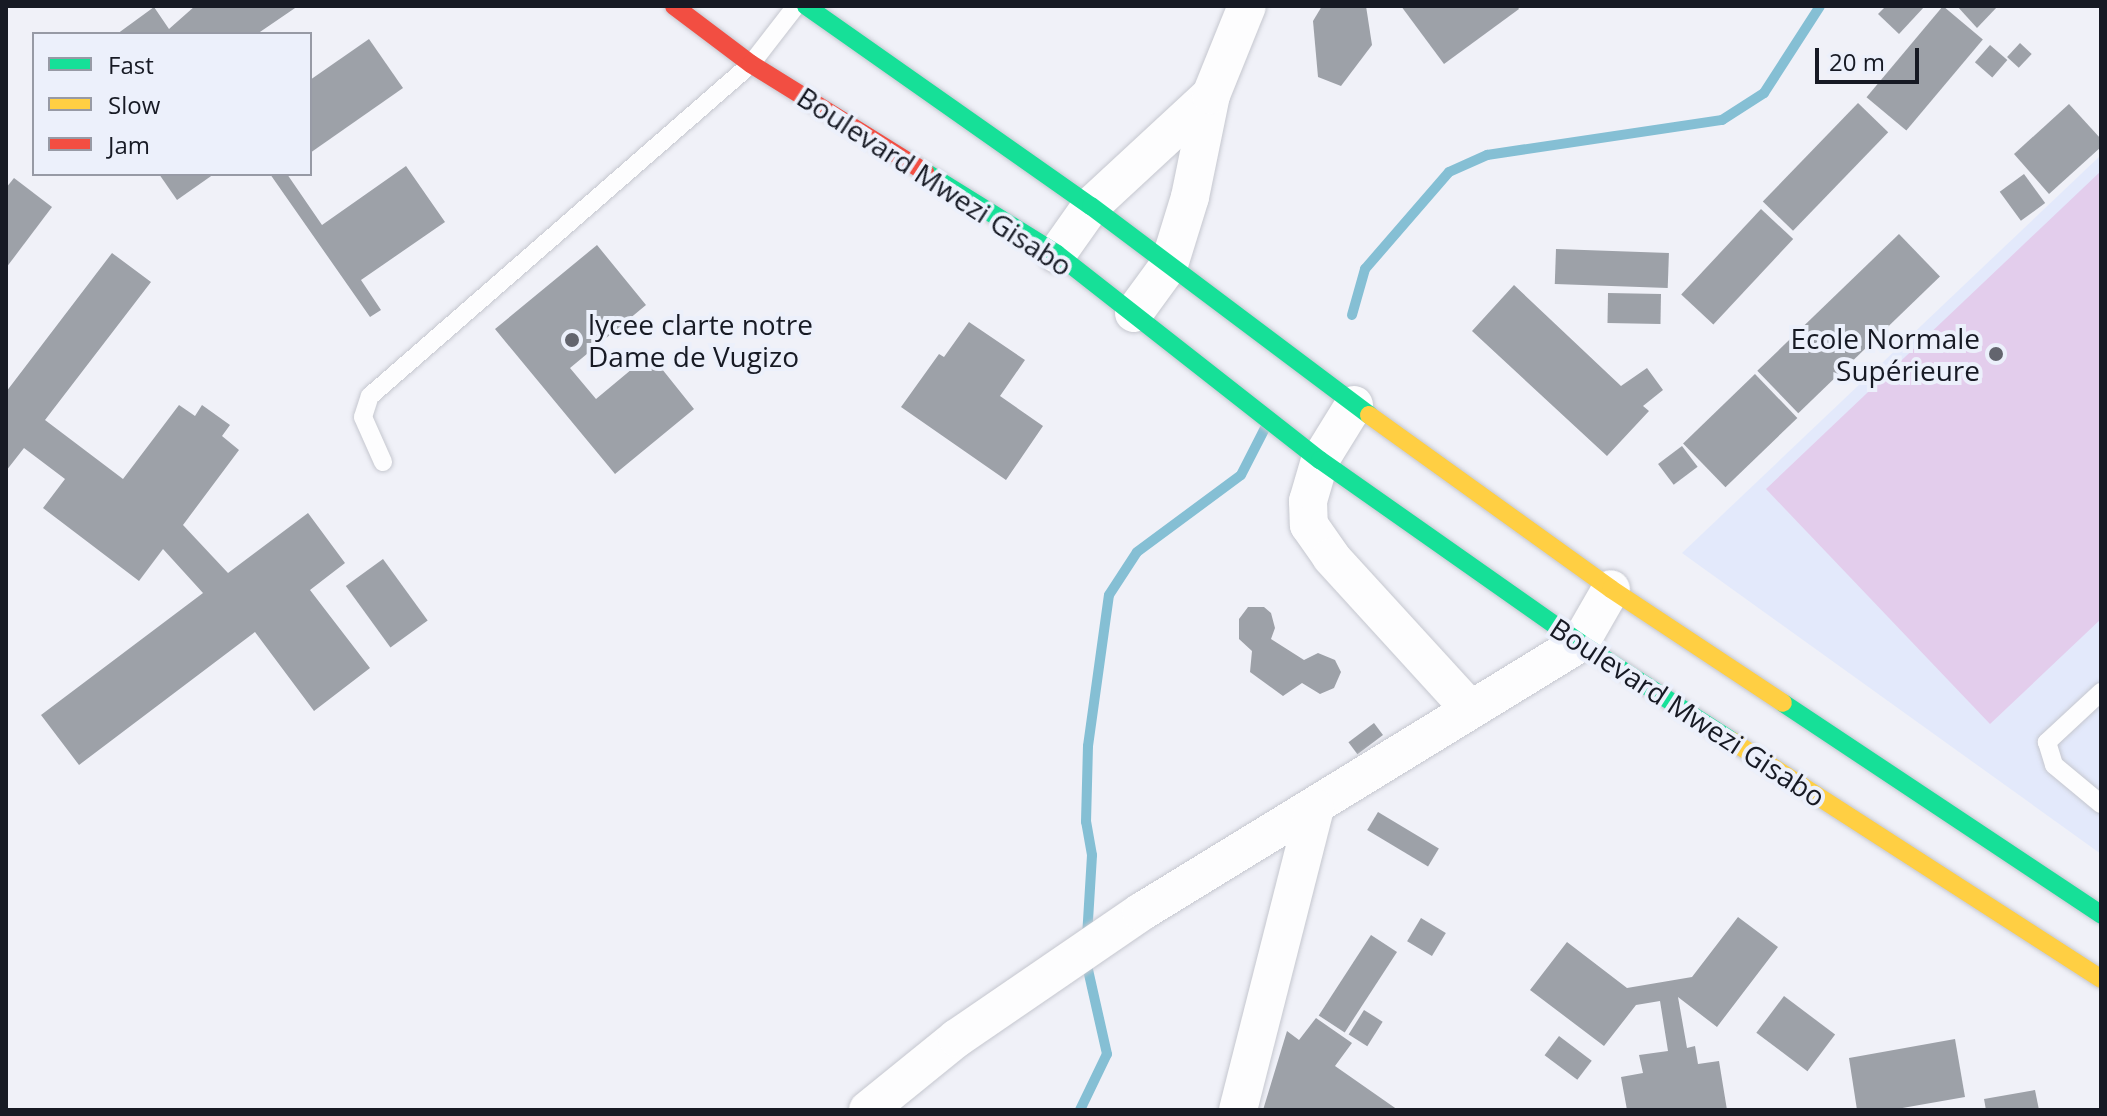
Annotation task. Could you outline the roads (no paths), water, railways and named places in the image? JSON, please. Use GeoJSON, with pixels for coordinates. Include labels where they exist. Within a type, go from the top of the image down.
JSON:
{"type":"FeatureCollection","features":[{"type":"Feature","properties":{"kind":"main road","name":"Boulevard Mwezi Gisabo"},"geometry":{"type":"LineString","coordinates":[[674,6],[751,64],[1057,254],[1106,295],[1286,430],[1320,460],[1580,643],[2101,979]]}},
{"type":"Feature","properties":{"kind":"main road"},"geometry":{"type":"LineString","coordinates":[[806,6],[1091,206],[1343,396],[1611,589],[2101,914]]}},
{"type":"Feature","properties":{"kind":"street"},"geometry":{"type":"LineString","coordinates":[[1134,313],[1169,265],[1190,197],[1211,95],[1247,6]]}},
{"type":"Feature","properties":{"kind":"street"},"geometry":{"type":"LineString","coordinates":[[1057,254],[1091,206],[1211,95]]}},
{"type":"Feature","properties":{"kind":"street"},"geometry":{"type":"LineString","coordinates":[[1343,396],[1320,460],[1307,513],[1315,536],[1469,708]]}},
{"type":"Feature","properties":{"kind":"street"},"geometry":{"type":"LineString","coordinates":[[868,1110],[957,1038],[1141,912],[1315,808],[1469,708],[1580,643],[1611,589]]}},
{"type":"Feature","properties":{"kind":"street"},"geometry":{"type":"LineString","coordinates":[[1238,1110],[1315,808]]}},
{"type":"Feature","properties":{"kind":"lane"},"geometry":{"type":"LineString","coordinates":[[383,462],[363,417],[370,396],[751,64],[796,6]]}},
{"type":"Feature","properties":{"kind":"lane"},"geometry":{"type":"LineString","coordinates":[[2101,692],[2047,742],[2054,765],[2101,804]]}},
{"type":"Feature","properties":{"kind":"waterway"},"geometry":{"type":"LineString","coordinates":[[1352,315],[1365,269],[1449,172],[1487,155],[1722,120],[1764,93],[1820,6]]}},
{"type":"Feature","properties":{"kind":"waterway"},"geometry":{"type":"LineString","coordinates":[[1087,937],[1092,855],[1086,822],[1088,746],[1109,595],[1137,552],[1241,475],[1264,430]]}},
{"type":"Feature","properties":{"kind":"waterway"},"geometry":{"type":"LineString","coordinates":[[1080,1110],[1107,1054],[1086,961]]}},
{"type":"Feature","properties":{"kind":"place","name":"lycee clarte notre Dame de Vugizo"},"geometry":{"type":"Point","coordinates":[572,340]}},
{"type":"Feature","properties":{"kind":"place","name":"Ecole Normale Supérieure"},"geometry":{"type":"Point","coordinates":[1996,354]}}]}
